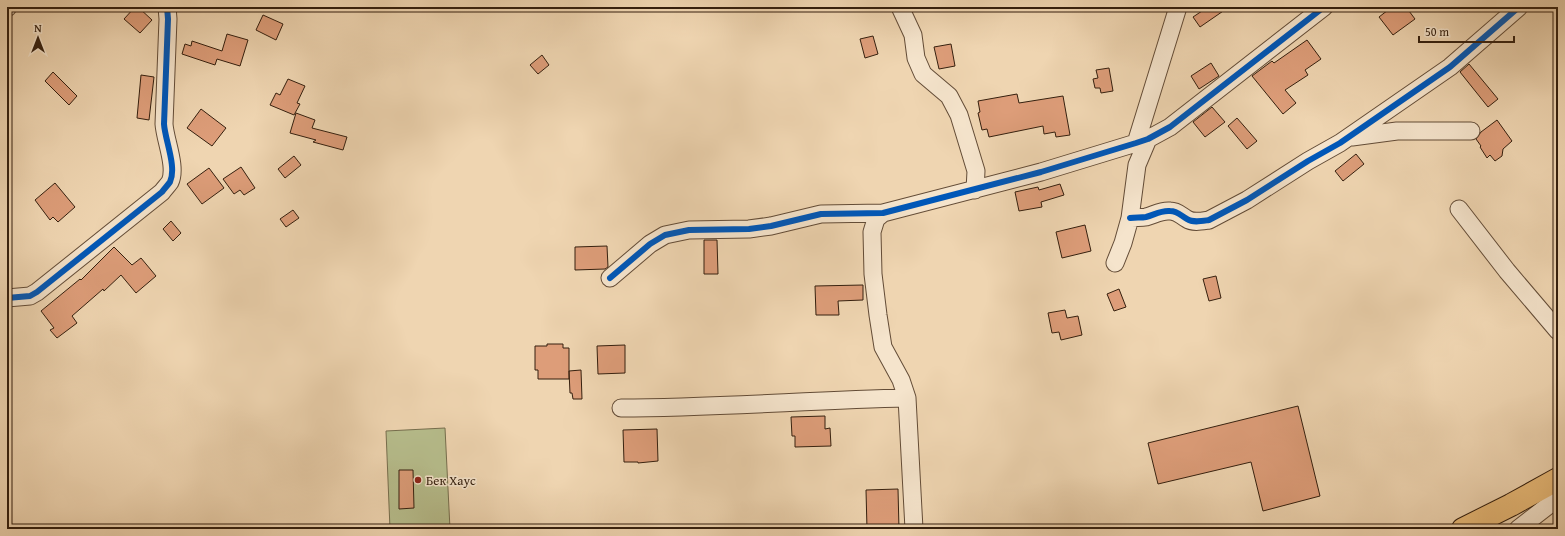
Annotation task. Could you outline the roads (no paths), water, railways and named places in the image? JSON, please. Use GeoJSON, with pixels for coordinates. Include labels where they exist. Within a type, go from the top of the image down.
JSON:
{"type":"FeatureCollection","features":[{"type":"Feature","properties":{"kind":"main road"},"geometry":{"type":"LineString","coordinates":[[1463,529],[1558,479]]}},
{"type":"Feature","properties":{"kind":"street"},"geometry":{"type":"LineString","coordinates":[[7,298],[26,297],[37,292],[162,192],[170,182],[172,174],[171,164],[164,135],[168,19],[167,7]]}},
{"type":"Feature","properties":{"kind":"street"},"geometry":{"type":"LineString","coordinates":[[900,7],[913,35],[916,58],[923,74],[949,96],[960,115],[976,171],[975,190]]}},
{"type":"Feature","properties":{"kind":"street"},"geometry":{"type":"LineString","coordinates":[[1115,263],[1123,244],[1130,218],[1137,165],[1142,141],[1178,7]]}},
{"type":"Feature","properties":{"kind":"street"},"geometry":{"type":"LineString","coordinates":[[610,278],[650,244],[665,235],[689,230],[749,229],[771,226],[821,214],[883,213],[1041,172],[1142,141],[1170,127],[1324,7]]}},
{"type":"Feature","properties":{"kind":"street"},"geometry":{"type":"LineString","coordinates":[[1130,218],[1147,217],[1169,210],[1177,212],[1188,220],[1209,220],[1247,200],[1348,137],[1450,67],[1519,7]]}},
{"type":"Feature","properties":{"kind":"street"},"geometry":{"type":"LineString","coordinates":[[1348,137],[1397,131],[1471,131]]}},
{"type":"Feature","properties":{"kind":"street"},"geometry":{"type":"LineString","coordinates":[[1459,209],[1507,271],[1558,331]]}},
{"type":"Feature","properties":{"kind":"street"},"geometry":{"type":"LineString","coordinates":[[883,213],[876,219],[872,232],[873,274],[883,347],[902,380],[907,398],[914,529]]}},
{"type":"Feature","properties":{"kind":"street"},"geometry":{"type":"LineString","coordinates":[[621,408],[673,408],[846,399],[907,398]]}},
{"type":"Feature","properties":{"kind":"street"},"geometry":{"type":"LineString","coordinates":[[1518,529],[1558,498]]}},
{"type":"Feature","properties":{"kind":"place","name":"Бек Хаус"},"geometry":{"type":"Point","coordinates":[418,480]}}]}
